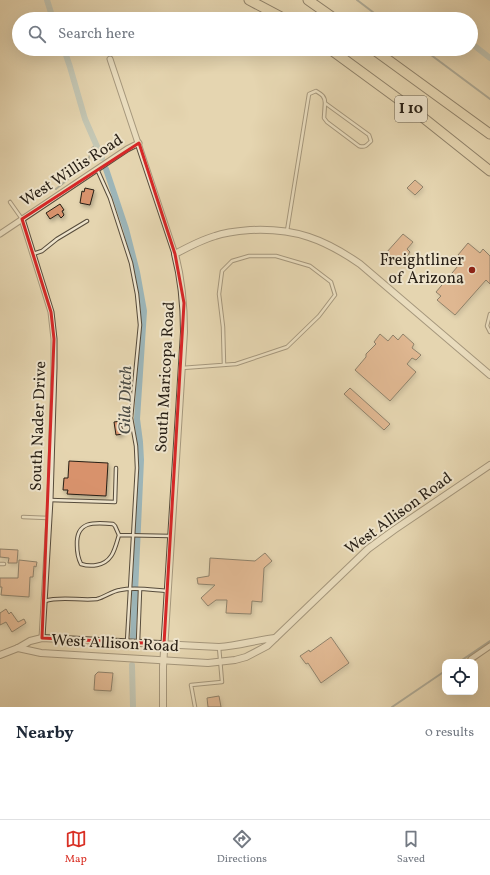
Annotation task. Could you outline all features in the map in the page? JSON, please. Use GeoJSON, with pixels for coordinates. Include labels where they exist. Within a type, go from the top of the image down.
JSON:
{"type":"FeatureCollection","features":[{"type":"Feature","properties":{"kind":"highway"},"geometry":{"type":"LineString","coordinates":[[249,0],[272,12]]}},
{"type":"Feature","properties":{"kind":"highway"},"geometry":{"type":"LineString","coordinates":[[262,0],[277,12]]}},
{"type":"Feature","properties":{"kind":"highway"},"geometry":{"type":"LineString","coordinates":[[309,0],[327,12]]}},
{"type":"Feature","properties":{"kind":"highway","name":"I 10"},"geometry":{"type":"LineString","coordinates":[[340,56],[416,112],[490,171]]}},
{"type":"Feature","properties":{"kind":"highway","name":"I 10"},"geometry":{"type":"LineString","coordinates":[[383,56],[490,134]]}},
{"type":"Feature","properties":{"kind":"street","name":"South Maricopa Road"},"geometry":{"type":"LineString","coordinates":[[110,59],[176,254],[184,303],[182,368],[163,659],[163,707]]}},
{"type":"Feature","properties":{"kind":"street","name":"West Willis Road"},"geometry":{"type":"LineString","coordinates":[[0,234],[126,149],[139,144]]}},
{"type":"Feature","properties":{"kind":"street","name":"South Nader Drive"},"geometry":{"type":"LineString","coordinates":[[22,219],[51,312],[54,339],[50,500],[42,638]]}},
{"type":"Feature","properties":{"kind":"street"},"geometry":{"type":"LineString","coordinates":[[176,254],[203,240],[217,235],[244,230],[287,231],[310,237],[344,253],[360,264],[490,375]]}},
{"type":"Feature","properties":{"kind":"street","name":"West Allison Road"},"geometry":{"type":"LineString","coordinates":[[18,648],[41,653],[163,659],[208,663],[235,660],[246,657],[267,646],[368,549],[490,465]]}},
{"type":"Feature","properties":{"kind":"street","name":"West Allison Road"},"geometry":{"type":"LineString","coordinates":[[0,655],[18,648],[30,641],[42,638],[219,647],[234,646],[263,639],[275,638]]}},
{"type":"Feature","properties":{"kind":"street"},"geometry":{"type":"LineString","coordinates":[[471,659],[490,646]]}},
{"type":"Feature","properties":{"kind":"lane"},"geometry":{"type":"LineString","coordinates":[[287,231],[309,94],[316,91],[325,98],[324,118],[327,122],[359,146],[366,146],[371,141],[369,135],[325,103]]}},
{"type":"Feature","properties":{"kind":"lane"},"geometry":{"type":"LineString","coordinates":[[97,169],[110,198],[131,263],[139,308],[140,325],[131,418],[136,454],[131,589],[127,642]]}},
{"type":"Feature","properties":{"kind":"lane"},"geometry":{"type":"LineString","coordinates":[[10,202],[22,219]]}},
{"type":"Feature","properties":{"kind":"lane"},"geometry":{"type":"LineString","coordinates":[[33,254],[42,251],[57,239],[87,222]]}},
{"type":"Feature","properties":{"kind":"lane"},"geometry":{"type":"LineString","coordinates":[[182,368],[224,365],[236,364],[287,347],[319,316],[335,295],[331,282],[310,266],[276,256],[249,256],[232,261],[222,271],[219,294],[223,327],[224,365]]}},
{"type":"Feature","properties":{"kind":"lane"},"geometry":{"type":"LineString","coordinates":[[490,314],[487,326],[490,332]]}},
{"type":"Feature","properties":{"kind":"lane"},"geometry":{"type":"LineString","coordinates":[[50,500],[115,502],[116,468]]}},
{"type":"Feature","properties":{"kind":"lane"},"geometry":{"type":"LineString","coordinates":[[23,517],[49,518]]}},
{"type":"Feature","properties":{"kind":"lane"},"geometry":{"type":"LineString","coordinates":[[90,524],[113,524],[119,535],[112,556],[109,560],[102,564],[92,566],[81,564],[77,553],[76,544],[77,534],[83,526],[90,524]]}},
{"type":"Feature","properties":{"kind":"lane"},"geometry":{"type":"LineString","coordinates":[[119,535],[170,536]]}},
{"type":"Feature","properties":{"kind":"lane"},"geometry":{"type":"LineString","coordinates":[[45,601],[51,599],[74,600],[99,598],[119,590],[131,589],[167,591]]}},
{"type":"Feature","properties":{"kind":"lane"},"geometry":{"type":"LineString","coordinates":[[138,642],[140,590]]}},
{"type":"Feature","properties":{"kind":"lane"},"geometry":{"type":"LineString","coordinates":[[195,707],[191,685],[222,682],[219,647]]}},
{"type":"Feature","properties":{"kind":"highlighted area"},"geometry":{"type":"Polygon","coordinates":[[[139,143],[175,254],[184,303],[164,644],[42,638],[54,339],[51,312],[22,219],[139,143]]]}},
{"type":"Feature","properties":{"kind":"building"},"geometry":{"type":"Polygon","coordinates":[[[415,180],[423,187],[415,195],[407,188],[415,180]]]}},
{"type":"Feature","properties":{"kind":"building"},"geometry":{"type":"Polygon","coordinates":[[[85,188],[94,190],[90,205],[80,203],[82,191],[84,192],[85,188]]]}},
{"type":"Feature","properties":{"kind":"building"},"geometry":{"type":"Polygon","coordinates":[[[60,204],[64,210],[62,211],[64,215],[61,218],[58,214],[50,219],[46,213],[60,204]]]}},
{"type":"Feature","properties":{"kind":"building"},"geometry":{"type":"Polygon","coordinates":[[[403,234],[413,242],[407,249],[410,252],[402,263],[396,264],[396,261],[386,253],[403,234]]]}},
{"type":"Feature","properties":{"kind":"building","name":"Freightliner of Arizona"},"geometry":{"type":"Polygon","coordinates":[[[468,243],[480,253],[483,249],[490,256],[490,284],[486,280],[455,315],[437,300],[441,296],[436,292],[463,260],[458,255],[468,243]]]}},
{"type":"Feature","properties":{"kind":"building"},"geometry":{"type":"Polygon","coordinates":[[[380,334],[388,341],[393,335],[398,340],[403,334],[414,344],[412,348],[421,355],[416,360],[412,358],[407,364],[416,372],[390,401],[355,370],[366,357],[366,354],[376,344],[374,342],[380,334]]]}},
{"type":"Feature","properties":{"kind":"building"},"geometry":{"type":"Polygon","coordinates":[[[350,388],[390,424],[384,430],[344,394],[350,388]]]}},
{"type":"Feature","properties":{"kind":"building"},"geometry":{"type":"Polygon","coordinates":[[[121,421],[123,434],[116,435],[114,422],[121,421]]]}},
{"type":"Feature","properties":{"kind":"building"},"geometry":{"type":"Polygon","coordinates":[[[69,461],[108,463],[106,496],[67,494],[68,490],[63,490],[64,478],[68,478],[69,461]]]}},
{"type":"Feature","properties":{"kind":"building"},"geometry":{"type":"Polygon","coordinates":[[[0,549],[18,550],[17,563],[8,563],[9,558],[0,557],[0,549]]]}},
{"type":"Feature","properties":{"kind":"building"},"geometry":{"type":"Polygon","coordinates":[[[265,553],[272,561],[264,568],[262,602],[252,601],[251,614],[226,613],[227,600],[216,600],[208,606],[201,598],[215,585],[198,584],[197,578],[209,576],[210,558],[255,561],[265,553]]]}},
{"type":"Feature","properties":{"kind":"building"},"geometry":{"type":"Polygon","coordinates":[[[19,560],[37,562],[36,567],[34,566],[33,577],[30,577],[29,597],[1,595],[2,587],[0,587],[0,578],[18,578],[19,560]]]}},
{"type":"Feature","properties":{"kind":"building"},"geometry":{"type":"Polygon","coordinates":[[[6,609],[9,614],[11,612],[18,622],[24,619],[26,623],[12,632],[6,622],[0,625],[0,613],[6,609]]]}},
{"type":"Feature","properties":{"kind":"building"},"geometry":{"type":"Polygon","coordinates":[[[331,637],[349,663],[321,683],[308,663],[306,664],[300,656],[309,650],[310,652],[331,637]]]}},
{"type":"Feature","properties":{"kind":"building"},"geometry":{"type":"Polygon","coordinates":[[[98,672],[113,673],[111,691],[94,690],[95,675],[98,672]]]}},
{"type":"Feature","properties":{"kind":"building"},"geometry":{"type":"Polygon","coordinates":[[[219,696],[221,707],[208,707],[207,698],[219,696]]]}},
{"type":"Feature","properties":{"kind":"waterway","name":"Gila Ditch"},"geometry":{"type":"LineString","coordinates":[[47,0],[51,12]]}},
{"type":"Feature","properties":{"kind":"waterway"},"geometry":{"type":"LineString","coordinates":[[357,0],[373,12]]}},
{"type":"Feature","properties":{"kind":"waterway"},"geometry":{"type":"LineString","coordinates":[[478,49],[490,58]]}},
{"type":"Feature","properties":{"kind":"waterway","name":"Gila Ditch"},"geometry":{"type":"LineString","coordinates":[[66,56],[85,119],[102,158]]}},
{"type":"Feature","properties":{"kind":"waterway"},"geometry":{"type":"LineString","coordinates":[[432,56],[490,99]]}},
{"type":"Feature","properties":{"kind":"waterway"},"geometry":{"type":"LineString","coordinates":[[56,189],[87,164],[92,148],[96,145]]}},
{"type":"Feature","properties":{"kind":"waterway","name":"Gila Ditch"},"geometry":{"type":"LineString","coordinates":[[106,169],[126,229],[137,272],[144,311],[137,419],[141,460],[133,637]]}},
{"type":"Feature","properties":{"kind":"waterway"},"geometry":{"type":"LineString","coordinates":[[463,659],[490,641]]}},
{"type":"Feature","properties":{"kind":"waterway","name":"Gila Ditch"},"geometry":{"type":"LineString","coordinates":[[132,665],[133,707]]}},
{"type":"Feature","properties":{"kind":"waterway"},"geometry":{"type":"LineString","coordinates":[[392,707],[442,673]]}},
{"type":"Feature","properties":{"kind":"place","name":"Freightliner of Arizona"},"geometry":{"type":"Point","coordinates":[472,270]}}]}
